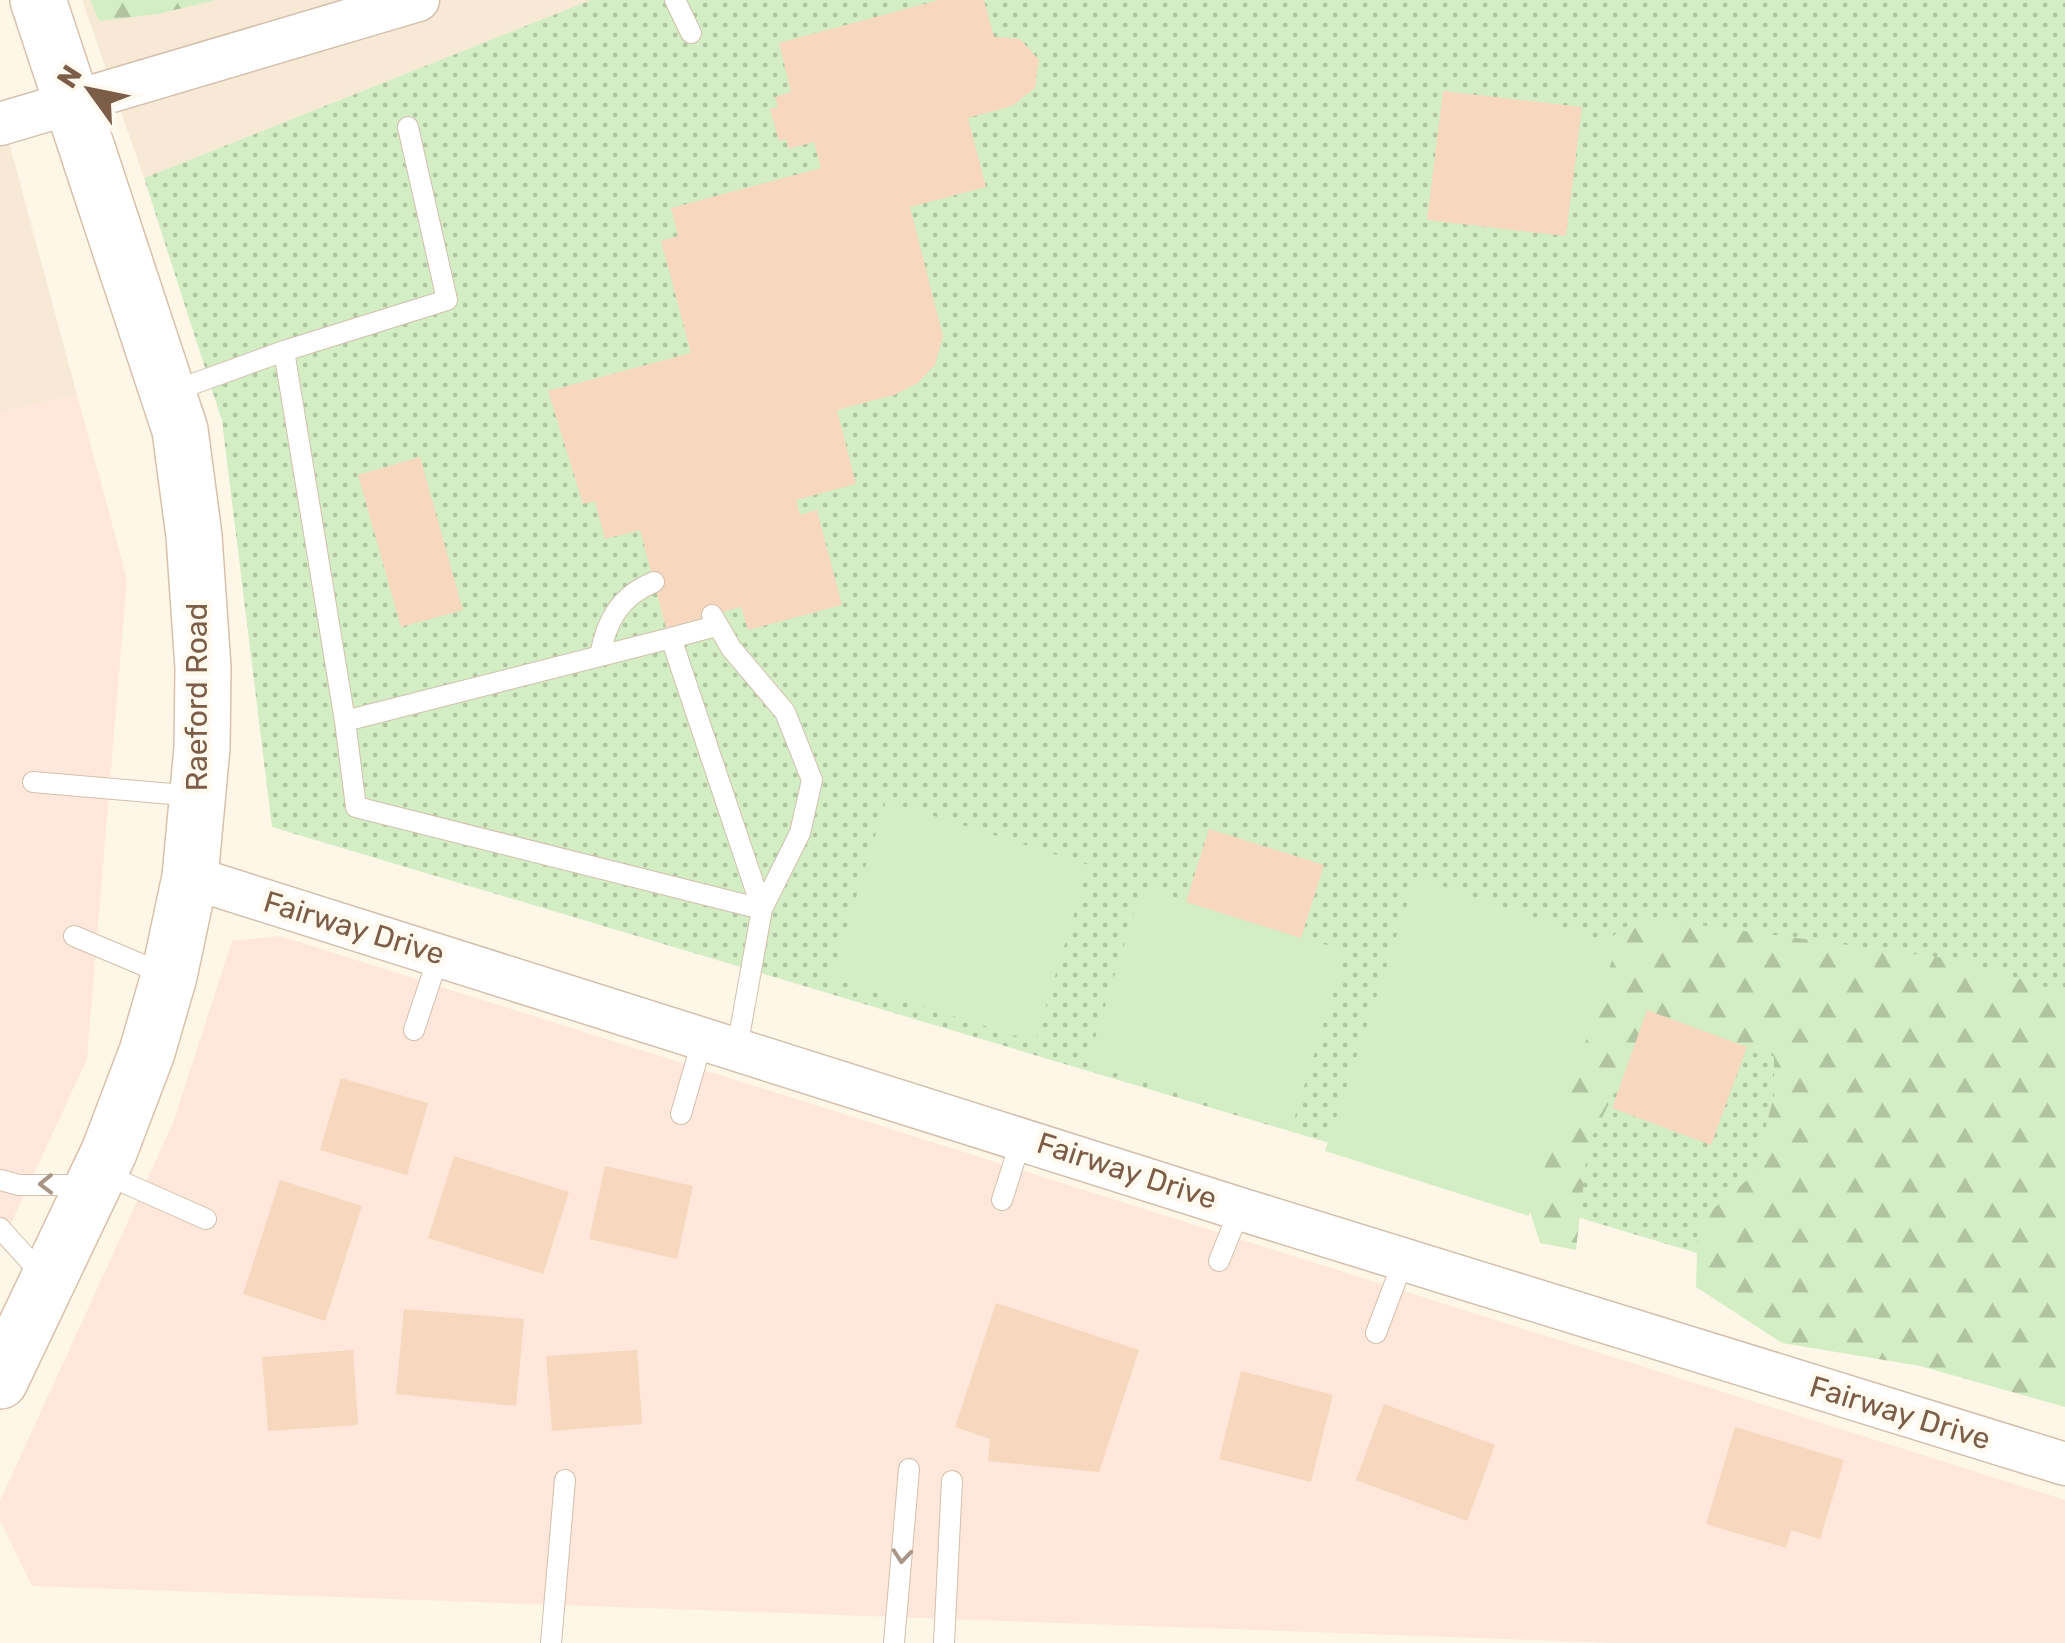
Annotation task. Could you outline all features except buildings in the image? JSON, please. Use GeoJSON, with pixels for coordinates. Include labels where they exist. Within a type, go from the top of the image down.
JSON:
{"type":"FeatureCollection","features":[{"type":"Feature","properties":{"kind":"main road","name":"Raeford Road"},"geometry":{"type":"LineString","coordinates":[[0,1381],[97,1179],[147,1052],[169,976],[190,876],[202,748],[203,668],[194,536],[180,430],[38,0]]}},
{"type":"Feature","properties":{"kind":"street"},"geometry":{"type":"LineString","coordinates":[[0,124],[418,0]]}},
{"type":"Feature","properties":{"kind":"street","name":"Fairway Drive"},"geometry":{"type":"LineString","coordinates":[[190,876],[2065,1464]]}},
{"type":"Feature","properties":{"kind":"lane"},"geometry":{"type":"LineString","coordinates":[[676,0],[691,33]]}},
{"type":"Feature","properties":{"kind":"lane"},"geometry":{"type":"LineString","coordinates":[[168,393],[284,351],[447,300],[408,127]]}},
{"type":"Feature","properties":{"kind":"lane"},"geometry":{"type":"LineString","coordinates":[[284,351],[356,807],[762,909]]}},
{"type":"Feature","properties":{"kind":"lane"},"geometry":{"type":"LineString","coordinates":[[600,656],[604,630],[615,610],[635,590],[654,582]]}},
{"type":"Feature","properties":{"kind":"lane"},"geometry":{"type":"LineString","coordinates":[[345,722],[671,638],[714,620],[786,712],[812,780],[800,833],[762,909],[720,1043],[681,1114]]}},
{"type":"Feature","properties":{"kind":"lane"},"geometry":{"type":"LineString","coordinates":[[671,638],[762,909]]}},
{"type":"Feature","properties":{"kind":"lane"},"geometry":{"type":"LineString","coordinates":[[33,782],[198,796]]}},
{"type":"Feature","properties":{"kind":"lane"},"geometry":{"type":"LineString","coordinates":[[74,936],[169,976]]}},
{"type":"Feature","properties":{"kind":"lane"},"geometry":{"type":"LineString","coordinates":[[414,1030],[440,955]]}},
{"type":"Feature","properties":{"kind":"lane"},"geometry":{"type":"LineString","coordinates":[[1002,1200],[1022,1137]]}},
{"type":"Feature","properties":{"kind":"lane"},"geometry":{"type":"LineString","coordinates":[[0,1180],[19,1185],[97,1179],[206,1219]]}},
{"type":"Feature","properties":{"kind":"lane"},"geometry":{"type":"LineString","coordinates":[[1218,1261],[1240,1208]]}},
{"type":"Feature","properties":{"kind":"lane"},"geometry":{"type":"LineString","coordinates":[[0,1228],[48,1281]]}},
{"type":"Feature","properties":{"kind":"lane"},"geometry":{"type":"LineString","coordinates":[[1376,1333],[1404,1259]]}},
{"type":"Feature","properties":{"kind":"lane"},"geometry":{"type":"LineString","coordinates":[[894,1643],[909,1469]]}},
{"type":"Feature","properties":{"kind":"lane"},"geometry":{"type":"LineString","coordinates":[[551,1643],[565,1480]]}},
{"type":"Feature","properties":{"kind":"lane"},"geometry":{"type":"LineString","coordinates":[[944,1643],[952,1481]]}},
{"type":"Feature","properties":{"kind":"shaded area"},"geometry":{"type":"Polygon","coordinates":[[[82,0],[591,0],[144,178],[82,0]]]}},
{"type":"Feature","properties":{"kind":"shaded area"},"geometry":{"type":"Polygon","coordinates":[[[0,109],[77,395],[0,412],[0,109]]]}},
{"type":"Feature","properties":{"kind":"shaded area"},"geometry":{"type":"Polygon","coordinates":[[[77,395],[127,579],[87,1059],[0,1247],[0,412],[77,395]]]}},
{"type":"Feature","properties":{"kind":"shaded area"},"geometry":{"type":"Polygon","coordinates":[[[280,936],[2065,1500],[2065,1643],[1616,1643],[32,1586],[0,1520],[0,1501],[173,1123],[232,941],[280,936]]]}},
{"type":"Feature","properties":{"kind":"green space"},"geometry":{"type":"Polygon","coordinates":[[[90,0],[216,0],[158,14],[99,21],[90,0]]]}},
{"type":"Feature","properties":{"kind":"green space"},"geometry":{"type":"Polygon","coordinates":[[[591,0],[2065,0],[2065,1363],[272,827],[222,421],[144,178],[591,0]]]}},
{"type":"Feature","properties":{"kind":"green space"},"geometry":{"type":"Polygon","coordinates":[[[886,801],[1089,865],[1035,1042],[831,977],[886,801]]]}},
{"type":"Feature","properties":{"kind":"green space"},"geometry":{"type":"Polygon","coordinates":[[[1416,877],[1617,945],[1529,1216],[1325,1151],[1416,877]]]}},
{"type":"Feature","properties":{"kind":"green space"},"geometry":{"type":"Polygon","coordinates":[[[1142,887],[1346,951],[1291,1129],[1087,1064],[1142,887]]]}},
{"type":"Feature","properties":{"kind":"green space"},"geometry":{"type":"Polygon","coordinates":[[[1640,917],[1959,960],[2065,993],[2065,1407],[1920,1366],[1782,1343],[1696,1287],[1698,1222],[1753,1175],[1774,1096],[1774,1056],[1662,1039],[1626,1070],[1588,1145],[1576,1250],[1540,1243],[1513,1158],[1564,970],[1640,917]]]}}]}
